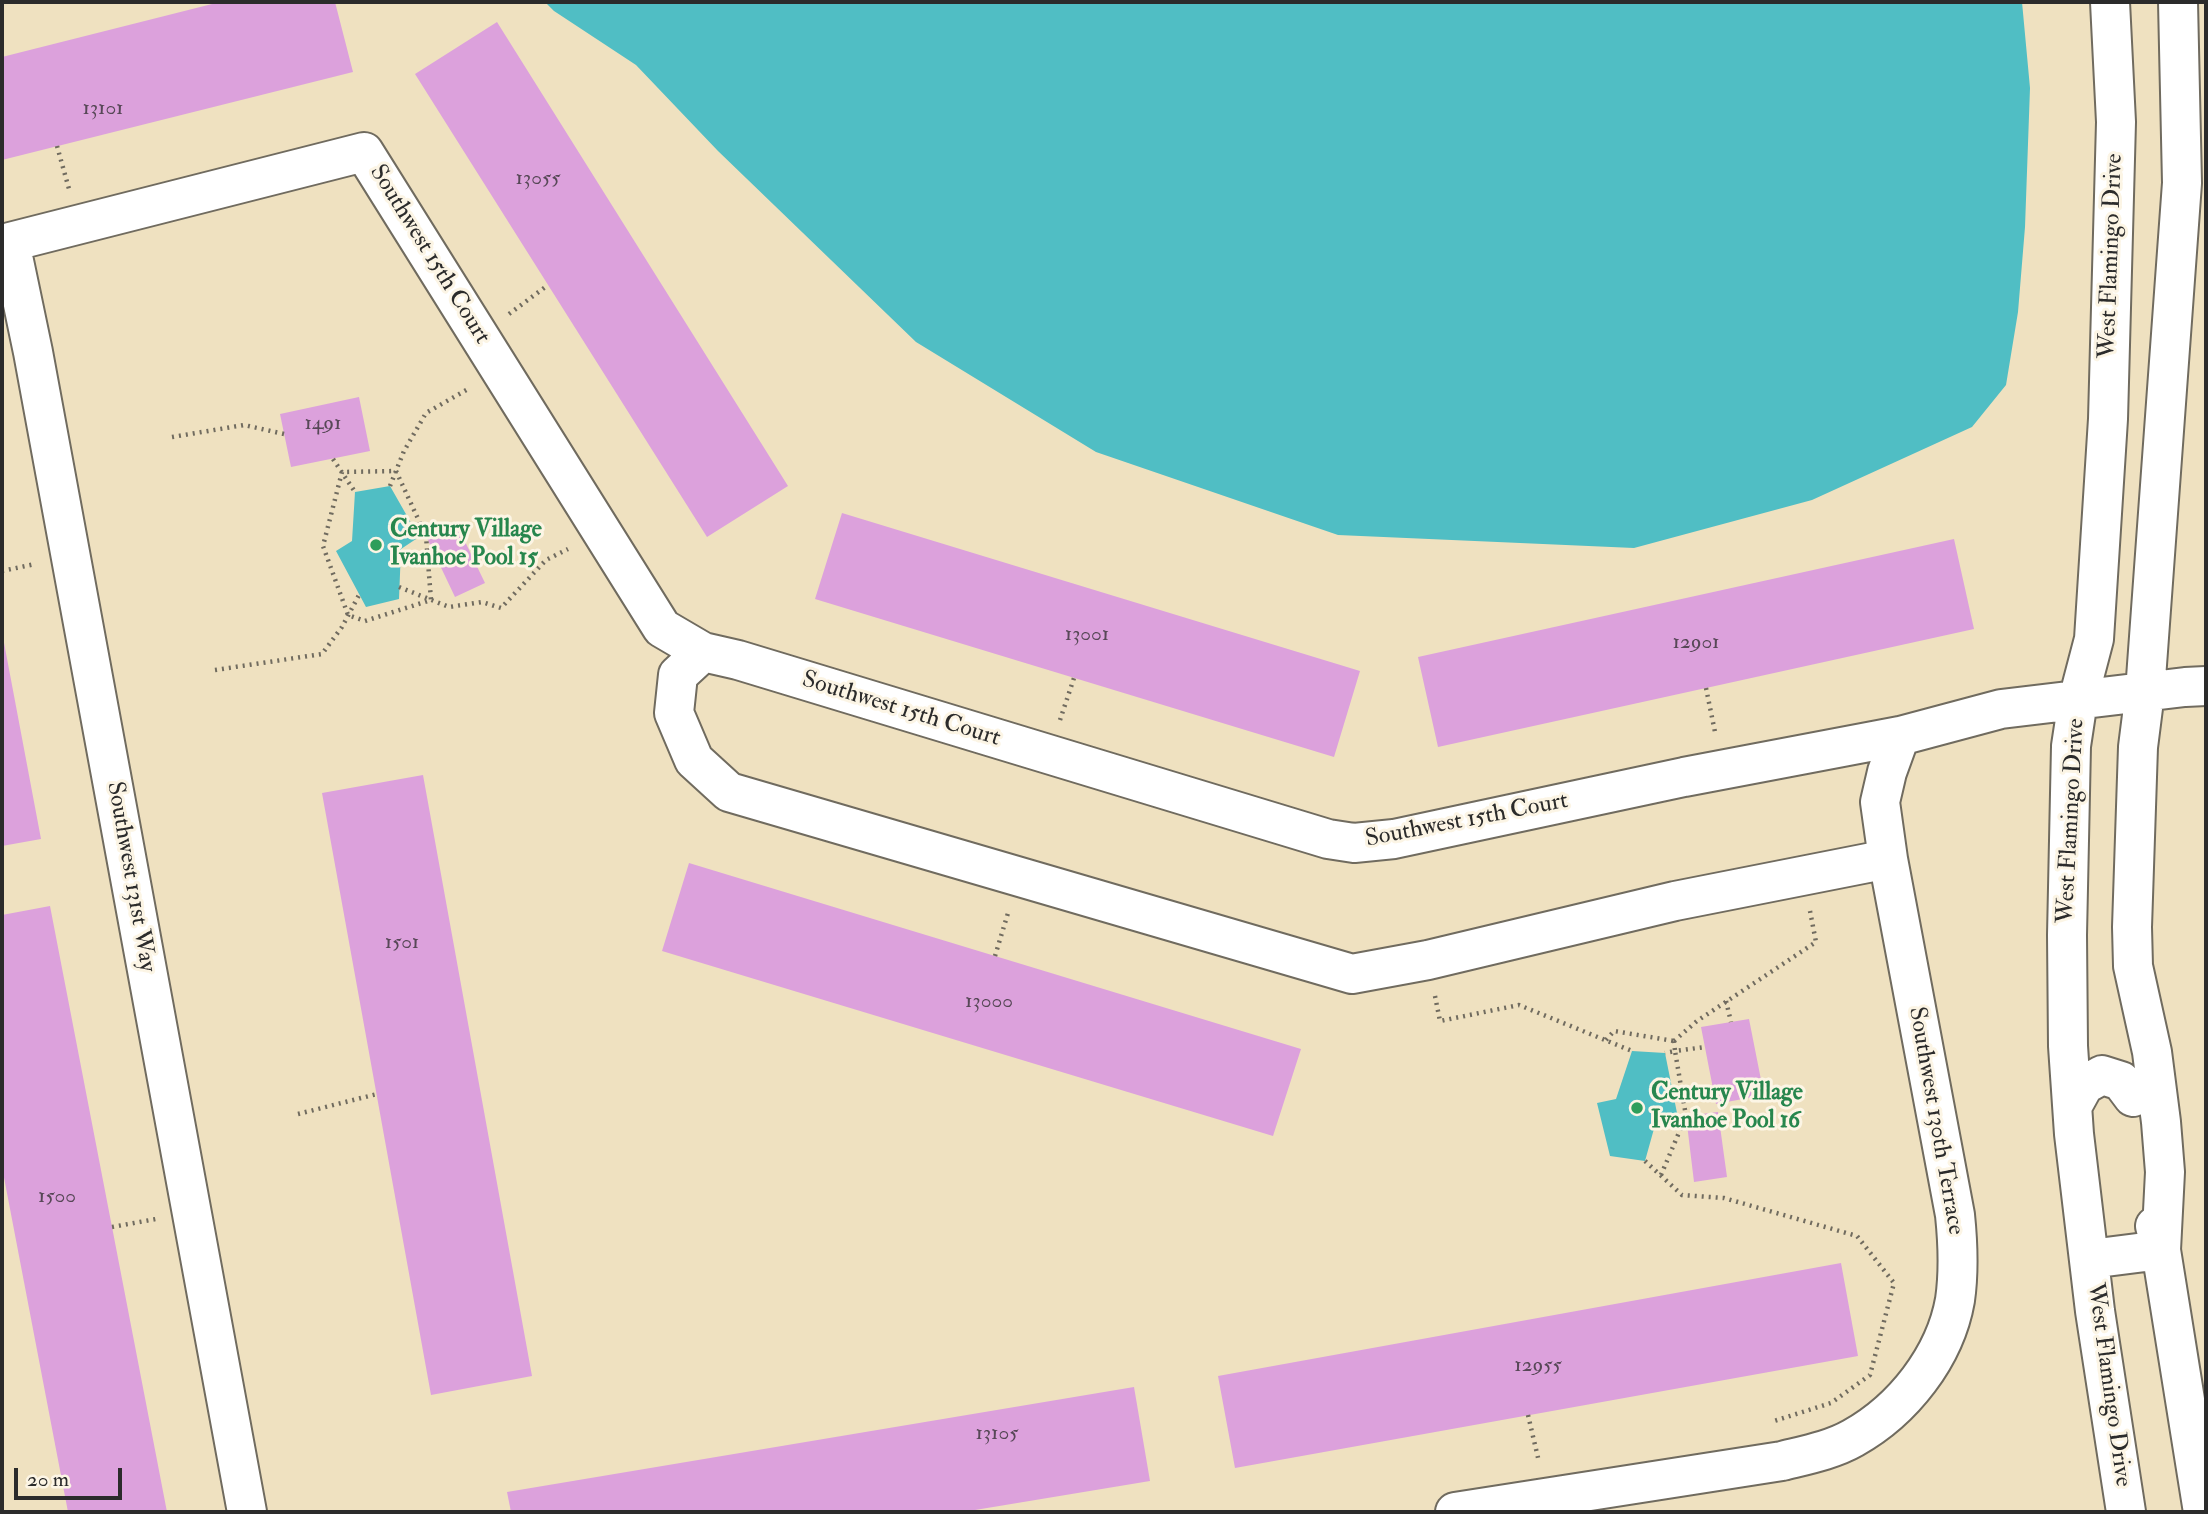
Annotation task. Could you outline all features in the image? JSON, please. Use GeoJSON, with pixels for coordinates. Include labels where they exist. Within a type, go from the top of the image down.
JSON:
{"type":"FeatureCollection","features":[{"type":"Feature","properties":{"kind":"street","name":"West Flamingo Drive"},"geometry":{"type":"LineString","coordinates":[[2110,2],[2116,122],[2108,419],[2094,639],[2078,701],[2071,746],[2068,1046],[2074,1134],[2095,1311],[2126,1512]]}},
{"type":"Feature","properties":{"kind":"street"},"geometry":{"type":"LineString","coordinates":[[2178,2],[2182,183],[2145,692],[2138,747],[2129,1054],[2143,1176],[2161,1250],[2203,1512]]}},
{"type":"Feature","properties":{"kind":"street","name":"Southwest 15th Court"},"geometry":{"type":"LineString","coordinates":[[10,242],[364,152],[662,628],[703,652],[738,660],[1328,839],[1354,844],[1394,839],[1722,770],[1900,736],[2001,709],[2206,686]]}},
{"type":"Feature","properties":{"kind":"street","name":"Southwest 131st Way"},"geometry":{"type":"LineString","coordinates":[[10,242],[36,366],[247,1512]]}},
{"type":"Feature","properties":{"kind":"street"},"geometry":{"type":"LineString","coordinates":[[703,652],[678,675],[674,713],[694,760],[729,792],[1352,974],[1428,960],[1675,901],[1888,859]]}},
{"type":"Feature","properties":{"kind":"street","name":"Southwest 130th Terrace"},"geometry":{"type":"LineString","coordinates":[[1455,1512],[1783,1461],[1820,1451],[1852,1439],[1875,1424],[1899,1402],[1932,1360],[1944,1336],[1954,1302],[1958,1266],[1955,1215],[1888,859],[1880,802],[1900,736]]}},
{"type":"Feature","properties":{"kind":"street"},"geometry":{"type":"LineString","coordinates":[[2133,967],[2152,1052],[2161,1122],[2165,1172],[2161,1250]]}},
{"type":"Feature","properties":{"kind":"street"},"geometry":{"type":"LineString","coordinates":[[2073,1105],[2084,1084],[2102,1075],[2121,1081],[2133,1097]]}},
{"type":"Feature","properties":{"kind":"street"},"geometry":{"type":"LineString","coordinates":[[2090,1259],[2161,1250]]}},
{"type":"Feature","properties":{"kind":"path"},"geometry":{"type":"LineString","coordinates":[[480,336],[548,285]]}},
{"type":"Feature","properties":{"kind":"path"},"geometry":{"type":"LineString","coordinates":[[390,486],[404,451],[426,413],[501,369]]}},
{"type":"Feature","properties":{"kind":"path"},"geometry":{"type":"LineString","coordinates":[[173,437],[244,425],[284,434]]}},
{"type":"Feature","properties":{"kind":"path"},"geometry":{"type":"LineString","coordinates":[[333,458],[355,492]]}},
{"type":"Feature","properties":{"kind":"path"},"geometry":{"type":"LineString","coordinates":[[342,472],[396,471]]}},
{"type":"Feature","properties":{"kind":"path"},"geometry":{"type":"LineString","coordinates":[[396,471],[426,536],[431,600]]}},
{"type":"Feature","properties":{"kind":"path"},"geometry":{"type":"LineString","coordinates":[[342,472],[323,546],[348,615]]}},
{"type":"Feature","properties":{"kind":"path"},"geometry":{"type":"LineString","coordinates":[[399,587],[449,607],[482,602],[501,608],[546,559],[602,529]]}},
{"type":"Feature","properties":{"kind":"path"},"geometry":{"type":"LineString","coordinates":[[215,670],[322,654],[359,595]]}},
{"type":"Feature","properties":{"kind":"path"},"geometry":{"type":"LineString","coordinates":[[348,615],[365,621],[431,600]]}},
{"type":"Feature","properties":{"kind":"path"},"geometry":{"type":"LineString","coordinates":[[1706,688],[1722,770]]}},
{"type":"Feature","properties":{"kind":"path"},"geometry":{"type":"LineString","coordinates":[[1674,1041],[1697,1021],[1816,942],[1802,876]]}},
{"type":"Feature","properties":{"kind":"path"},"geometry":{"type":"LineString","coordinates":[[995,956],[1020,877]]}},
{"type":"Feature","properties":{"kind":"path"},"geometry":{"type":"LineString","coordinates":[[1428,960],[1440,1021],[1518,1005],[1632,1051]]}},
{"type":"Feature","properties":{"kind":"path"},"geometry":{"type":"LineString","coordinates":[[1726,1001],[1731,1022]]}},
{"type":"Feature","properties":{"kind":"path"},"geometry":{"type":"LineString","coordinates":[[1606,1040],[1614,1031],[1674,1041]]}},
{"type":"Feature","properties":{"kind":"path"},"geometry":{"type":"LineString","coordinates":[[1661,1175],[1686,1116],[1674,1041]]}},
{"type":"Feature","properties":{"kind":"path"},"geometry":{"type":"LineString","coordinates":[[1665,1053],[1705,1047]]}},
{"type":"Feature","properties":{"kind":"path"},"geometry":{"type":"LineString","coordinates":[[298,1114],[377,1094]]}},
{"type":"Feature","properties":{"kind":"path"},"geometry":{"type":"LineString","coordinates":[[1645,1161],[1682,1195],[1724,1198],[1857,1236],[1894,1283],[1870,1375],[1831,1403],[1773,1421],[1783,1461]]}},
{"type":"Feature","properties":{"kind":"path"},"geometry":{"type":"LineString","coordinates":[[1528,1415],[1548,1499]]}},
{"type":"Feature","properties":{"kind":"water"},"geometry":{"type":"Polygon","coordinates":[[[545,2],[2022,2],[2030,88],[2025,227],[2018,312],[2006,385],[1972,427],[1812,500],[1634,548],[1338,535],[1096,452],[916,342],[718,151],[636,65],[554,11],[545,2]]]}},
{"type":"Feature","properties":{"kind":"water","name":"Century Village Ivanhoe Pool 15"},"geometry":{"type":"Polygon","coordinates":[[[390,486],[419,537],[401,549],[399,599],[366,607],[336,551],[352,541],[355,492],[390,486]]]}},
{"type":"Feature","properties":{"kind":"water","name":"Century Village Ivanhoe Pool 16"},"geometry":{"type":"Polygon","coordinates":[[[1632,1051],[1665,1053],[1677,1113],[1657,1118],[1645,1161],[1610,1156],[1597,1103],[1616,1099],[1632,1051]]]}},
{"type":"Feature","properties":{"kind":"building"},"geometry":{"type":"Polygon","coordinates":[[[220,2],[335,2],[353,72],[2,160],[2,57],[220,2]]]}},
{"type":"Feature","properties":{"kind":"building"},"geometry":{"type":"Polygon","coordinates":[[[497,22],[788,486],[707,537],[415,74],[497,22]]]}},
{"type":"Feature","properties":{"kind":"building"},"geometry":{"type":"Polygon","coordinates":[[[359,397],[370,451],[291,467],[280,414],[359,397]]]}},
{"type":"Feature","properties":{"kind":"building"},"geometry":{"type":"Polygon","coordinates":[[[842,513],[1360,671],[1334,757],[815,599],[842,513]]]}},
{"type":"Feature","properties":{"kind":"building"},"geometry":{"type":"Polygon","coordinates":[[[456,523],[485,583],[455,597],[426,536],[456,523]]]}},
{"type":"Feature","properties":{"kind":"building"},"geometry":{"type":"Polygon","coordinates":[[[1954,539],[1974,629],[1438,747],[1418,657],[1954,539]]]}},
{"type":"Feature","properties":{"kind":"building"},"geometry":{"type":"Polygon","coordinates":[[[2,632],[41,839],[2,846],[2,632]]]}},
{"type":"Feature","properties":{"kind":"building"},"geometry":{"type":"Polygon","coordinates":[[[423,775],[532,1376],[431,1395],[322,793],[423,775]]]}},
{"type":"Feature","properties":{"kind":"building"},"geometry":{"type":"Polygon","coordinates":[[[689,863],[1301,1049],[1273,1136],[662,951],[689,863]]]}},
{"type":"Feature","properties":{"kind":"building"},"geometry":{"type":"Polygon","coordinates":[[[50,906],[167,1512],[68,1512],[2,1167],[2,915],[50,906]]]}},
{"type":"Feature","properties":{"kind":"building"},"geometry":{"type":"Polygon","coordinates":[[[1749,1019],[1764,1095],[1716,1104],[1701,1027],[1749,1019]]]}},
{"type":"Feature","properties":{"kind":"building"},"geometry":{"type":"Polygon","coordinates":[[[1718,1112],[1727,1177],[1694,1182],[1686,1116],[1718,1112]]]}},
{"type":"Feature","properties":{"kind":"building"},"geometry":{"type":"Polygon","coordinates":[[[1841,1263],[1858,1356],[1235,1468],[1218,1376],[1841,1263]]]}},
{"type":"Feature","properties":{"kind":"building"},"geometry":{"type":"Polygon","coordinates":[[[1134,1387],[1150,1481],[963,1512],[511,1512],[507,1492],[1134,1387]]]}},
{"type":"Feature","properties":{"kind":"place","name":"Century Village Ivanhoe Pool 15"},"geometry":{"type":"Point","coordinates":[376,545]}},
{"type":"Feature","properties":{"kind":"place","name":"Century Village Ivanhoe Pool 16"},"geometry":{"type":"Point","coordinates":[1637,1108]}}]}
